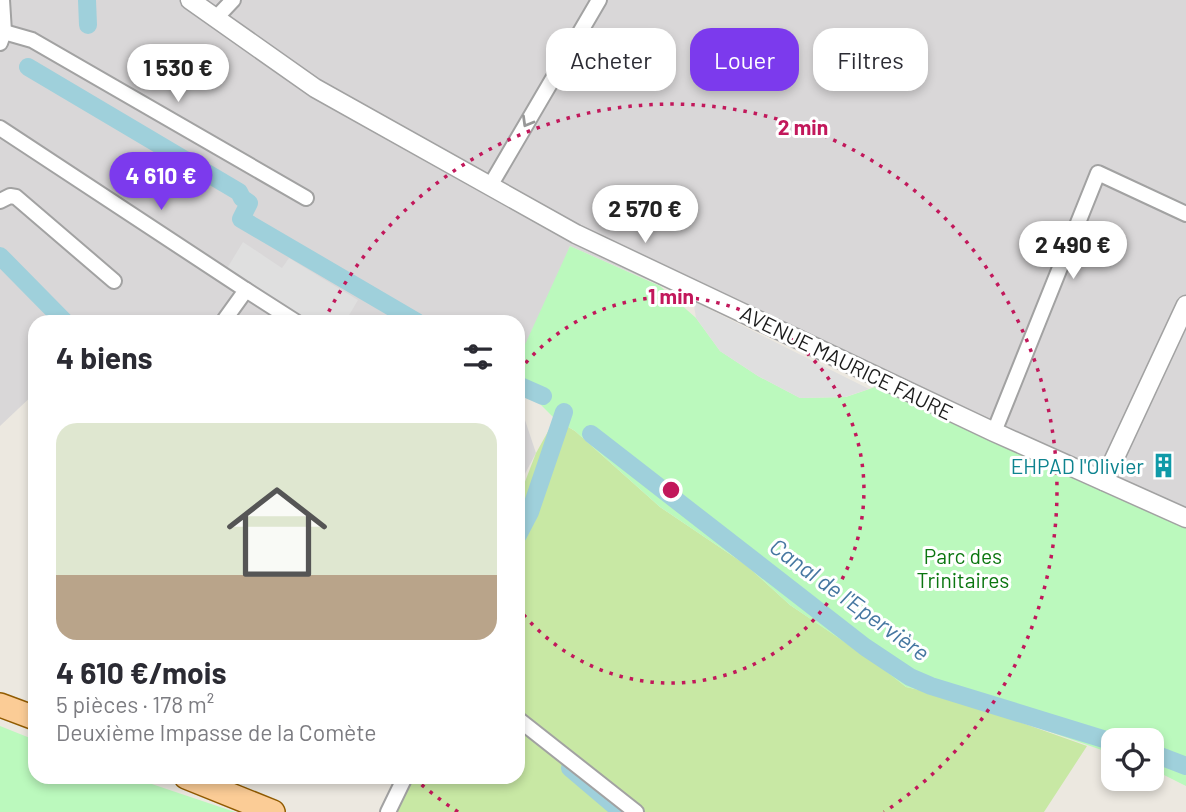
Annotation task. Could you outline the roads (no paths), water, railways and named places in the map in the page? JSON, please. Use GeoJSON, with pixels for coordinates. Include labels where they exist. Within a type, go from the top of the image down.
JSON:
{"type":"FeatureCollection","features":[{"type":"Feature","properties":{"kind":"main road"},"geometry":{"type":"LineString","coordinates":[[0,705],[28,715]]}},
{"type":"Feature","properties":{"kind":"main road"},"geometry":{"type":"LineString","coordinates":[[203,784],[273,812]]}},
{"type":"Feature","properties":{"kind":"street"},"geometry":{"type":"LineString","coordinates":[[2,0],[2,38],[32,40],[306,198]]}},
{"type":"Feature","properties":{"kind":"street","name":"AVENUE MAURICE FAURE"},"geometry":{"type":"LineString","coordinates":[[190,0],[315,88],[576,234],[994,432],[1186,518]]}},
{"type":"Feature","properties":{"kind":"street"},"geometry":{"type":"LineString","coordinates":[[215,19],[233,0]]}},
{"type":"Feature","properties":{"kind":"street"},"geometry":{"type":"LineString","coordinates":[[490,186],[599,0]]}},
{"type":"Feature","properties":{"kind":"street"},"geometry":{"type":"LineString","coordinates":[[0,128],[285,315]]}},
{"type":"Feature","properties":{"kind":"street"},"geometry":{"type":"LineString","coordinates":[[994,432],[1098,173],[1186,214]]}},
{"type":"Feature","properties":{"kind":"street"},"geometry":{"type":"LineString","coordinates":[[0,201],[9,196],[16,197],[114,281]]}},
{"type":"Feature","properties":{"kind":"street"},"geometry":{"type":"LineString","coordinates":[[228,315],[246,289]]}},
{"type":"Feature","properties":{"kind":"street"},"geometry":{"type":"LineString","coordinates":[[1104,481],[1186,305]]}},
{"type":"Feature","properties":{"kind":"street"},"geometry":{"type":"LineString","coordinates":[[525,725],[636,812]]}},
{"type":"Feature","properties":{"kind":"street"},"geometry":{"type":"LineString","coordinates":[[388,812],[402,784]]}},
{"type":"Feature","properties":{"kind":"waterway"},"geometry":{"type":"LineString","coordinates":[[87,0],[88,25]]}},
{"type":"Feature","properties":{"kind":"waterway","name":"Canal de l'Epervière"},"geometry":{"type":"LineString","coordinates":[[28,67],[239,192],[249,203],[241,219],[405,315]]}},
{"type":"Feature","properties":{"kind":"waterway"},"geometry":{"type":"LineString","coordinates":[[0,256],[58,315]]}},
{"type":"Feature","properties":{"kind":"waterway","name":"Canal de l'Epervière"},"geometry":{"type":"LineString","coordinates":[[525,388],[543,396]]}},
{"type":"Feature","properties":{"kind":"waterway"},"geometry":{"type":"LineString","coordinates":[[525,522],[564,412]]}},
{"type":"Feature","properties":{"kind":"waterway","name":"Canal de l'Epervière"},"geometry":{"type":"LineString","coordinates":[[591,434],[865,647],[910,677],[931,686],[1101,738]]}},
{"type":"Feature","properties":{"kind":"waterway","name":"Canal de l'Epervière"},"geometry":{"type":"LineString","coordinates":[[1164,758],[1186,766]]}},
{"type":"Feature","properties":{"kind":"waterway"},"geometry":{"type":"LineString","coordinates":[[570,768],[622,812]]}},
{"type":"Feature","properties":{"kind":"place","name":"EHPAD l'Olivier"},"geometry":{"type":"Point","coordinates":[1164,465]}},
{"type":"Feature","properties":{"kind":"park label","name":"Parc des Trinitaires"},"geometry":{"type":"Point","coordinates":[963,567]}}]}
